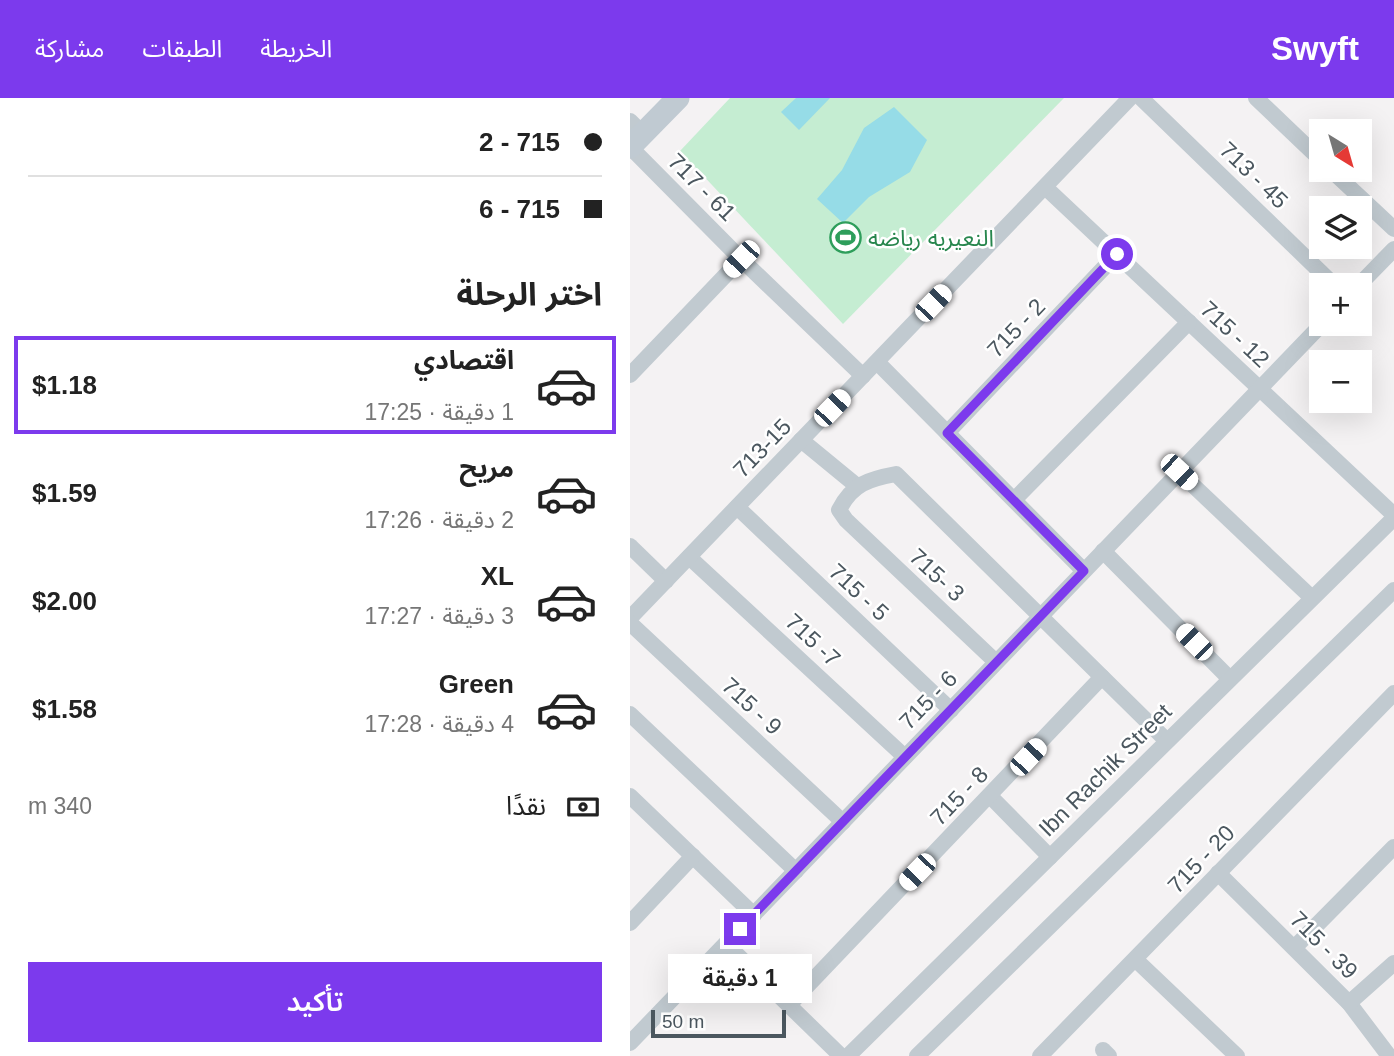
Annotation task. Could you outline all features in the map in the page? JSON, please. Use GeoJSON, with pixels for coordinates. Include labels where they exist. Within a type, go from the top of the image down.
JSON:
{"type":"FeatureCollection","features":[{"type":"Feature","properties":{"kind":"street"},"geometry":{"type":"LineString","coordinates":[[633,138],[678,98]]}},
{"type":"Feature","properties":{"kind":"street","name":"713-15"},"geometry":{"type":"LineString","coordinates":[[630,621],[1130,98]]}},
{"type":"Feature","properties":{"kind":"street","name":"713 - 45"},"geometry":{"type":"LineString","coordinates":[[1141,98],[1322,273]]}},
{"type":"Feature","properties":{"kind":"street"},"geometry":{"type":"LineString","coordinates":[[1256,98],[1309,149]]}},
{"type":"Feature","properties":{"kind":"street","name":"717 - 61"},"geometry":{"type":"LineString","coordinates":[[633,138],[741,259],[863,376]]}},
{"type":"Feature","properties":{"kind":"street"},"geometry":{"type":"LineString","coordinates":[[1344,182],[1394,229]]}},
{"type":"Feature","properties":{"kind":"street","name":"715 - 12"},"geometry":{"type":"LineString","coordinates":[[1045,187],[1394,516]]}},
{"type":"Feature","properties":{"kind":"street"},"geometry":{"type":"LineString","coordinates":[[1371,273],[1394,249]]}},
{"type":"Feature","properties":{"kind":"street","name":"715 - 2"},"geometry":{"type":"LineString","coordinates":[[947,433],[1117,254]]}},
{"type":"Feature","properties":{"kind":"street"},"geometry":{"type":"LineString","coordinates":[[630,375],[741,259]]}},
{"type":"Feature","properties":{"kind":"street"},"geometry":{"type":"LineString","coordinates":[[1014,500],[1189,322]]}},
{"type":"Feature","properties":{"kind":"street","name":"715 - 6"},"geometry":{"type":"LineString","coordinates":[[630,1043],[1310,336]]}},
{"type":"Feature","properties":{"kind":"street"},"geometry":{"type":"LineString","coordinates":[[877,362],[1084,571]]}},
{"type":"Feature","properties":{"kind":"street"},"geometry":{"type":"LineString","coordinates":[[801,440],[857,486],[896,474],[1167,741]]}},
{"type":"Feature","properties":{"kind":"street"},"geometry":{"type":"LineString","coordinates":[[1179,472],[1312,598]]}},
{"type":"Feature","properties":{"kind":"street","name":"715- 3"},"geometry":{"type":"LineString","coordinates":[[857,486],[839,510],[846,520],[996,662]]}},
{"type":"Feature","properties":{"kind":"street","name":"715 - 5"},"geometry":{"type":"LineString","coordinates":[[737,508],[951,710]]}},
{"type":"Feature","properties":{"kind":"street","name":"Ibn Rachik Street"},"geometry":{"type":"LineString","coordinates":[[848,1056],[1394,516]]}},
{"type":"Feature","properties":{"kind":"street"},"geometry":{"type":"LineString","coordinates":[[630,546],[666,581]]}},
{"type":"Feature","properties":{"kind":"street"},"geometry":{"type":"LineString","coordinates":[[1103,551],[1230,679]]}},
{"type":"Feature","properties":{"kind":"street","name":"715 -7"},"geometry":{"type":"LineString","coordinates":[[689,557],[905,757]]}},
{"type":"Feature","properties":{"kind":"street"},"geometry":{"type":"LineString","coordinates":[[918,1056],[1394,590]]}},
{"type":"Feature","properties":{"kind":"street","name":"715 - 9"},"geometry":{"type":"LineString","coordinates":[[630,621],[843,822]]}},
{"type":"Feature","properties":{"kind":"street","name":"715 - 8"},"geometry":{"type":"LineString","coordinates":[[789,1005],[1102,677]]}},
{"type":"Feature","properties":{"kind":"street","name":"715 - 20"},"geometry":{"type":"LineString","coordinates":[[1040,1056],[1394,693]]}},
{"type":"Feature","properties":{"kind":"street"},"geometry":{"type":"LineString","coordinates":[[630,713],[796,871]]}},
{"type":"Feature","properties":{"kind":"street"},"geometry":{"type":"LineString","coordinates":[[630,796],[754,915]]}},
{"type":"Feature","properties":{"kind":"street"},"geometry":{"type":"LineString","coordinates":[[990,796],[1049,857]]}},
{"type":"Feature","properties":{"kind":"street"},"geometry":{"type":"LineString","coordinates":[[1295,947],[1394,847]]}},
{"type":"Feature","properties":{"kind":"street"},"geometry":{"type":"LineString","coordinates":[[630,923],[693,856]]}},
{"type":"Feature","properties":{"kind":"street","name":"715 - 39"},"geometry":{"type":"LineString","coordinates":[[1218,873],[1349,1003],[1389,1056]]}},
{"type":"Feature","properties":{"kind":"street"},"geometry":{"type":"LineString","coordinates":[[726,944],[841,1056]]}},
{"type":"Feature","properties":{"kind":"street"},"geometry":{"type":"LineString","coordinates":[[1136,960],[1237,1056]]}},
{"type":"Feature","properties":{"kind":"street"},"geometry":{"type":"LineString","coordinates":[[1349,1003],[1394,963]]}},
{"type":"Feature","properties":{"kind":"green space","name":"النعيريه رياضه"},"geometry":{"type":"Polygon","coordinates":[[[730,98],[1064,98],[843,324],[680,151],[730,98]]]}},
{"type":"Feature","properties":{"kind":"water"},"geometry":{"type":"Polygon","coordinates":[[[796,98],[830,98],[799,130],[781,112],[796,98]]]}},
{"type":"Feature","properties":{"kind":"water"},"geometry":{"type":"Polygon","coordinates":[[[894,107],[927,140],[910,172],[869,197],[843,223],[817,199],[842,170],[864,128],[894,107]]]}},
{"type":"Feature","properties":{"kind":"place","name":"النعيريه رياضه"},"geometry":{"type":"Point","coordinates":[845,238]}},
{"type":"Feature","properties":{"kind":"route"},"geometry":{"type":"LineString","coordinates":[[740,929],[1084,571],[947,433],[1117,254]]}}]}
